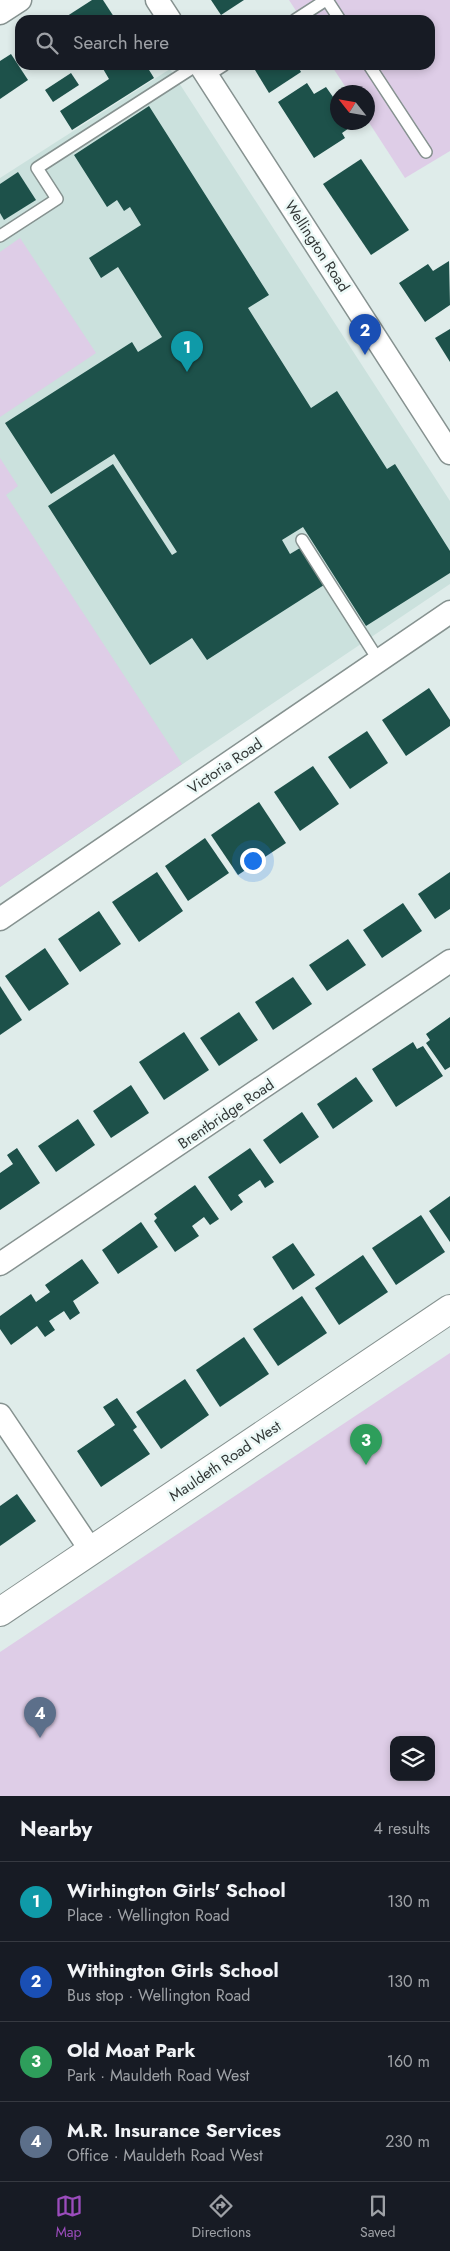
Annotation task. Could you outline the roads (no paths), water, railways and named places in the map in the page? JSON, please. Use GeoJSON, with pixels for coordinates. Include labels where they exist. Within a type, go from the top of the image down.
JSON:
{"type":"FeatureCollection","features":[{"type":"Feature","properties":{"kind":"street"},"geometry":{"type":"LineString","coordinates":[[0,13],[20,0]]}},
{"type":"Feature","properties":{"kind":"street"},"geometry":{"type":"LineString","coordinates":[[157,0],[167,15]]}},
{"type":"Feature","properties":{"kind":"street","name":"Wellington Road"},"geometry":{"type":"LineString","coordinates":[[208,70],[450,453]]}},
{"type":"Feature","properties":{"kind":"street","name":"Victoria Road"},"geometry":{"type":"LineString","coordinates":[[0,919],[450,612]]}},
{"type":"Feature","properties":{"kind":"street","name":"Brentbridge Road"},"geometry":{"type":"LineString","coordinates":[[0,1264],[450,961]]}},
{"type":"Feature","properties":{"kind":"street","name":"Mauldeth Road West"},"geometry":{"type":"LineString","coordinates":[[0,1612],[92,1552],[450,1309]]}},
{"type":"Feature","properties":{"kind":"street"},"geometry":{"type":"LineString","coordinates":[[0,1415],[92,1552]]}},
{"type":"Feature","properties":{"kind":"lane"},"geometry":{"type":"LineString","coordinates":[[303,15],[327,0],[337,15]]}},
{"type":"Feature","properties":{"kind":"lane"},"geometry":{"type":"LineString","coordinates":[[0,236],[57,198],[37,168],[204,70]]}},
{"type":"Feature","properties":{"kind":"lane"},"geometry":{"type":"LineString","coordinates":[[372,70],[426,152]]}},
{"type":"Feature","properties":{"kind":"lane"},"geometry":{"type":"LineString","coordinates":[[302,540],[379,661]]}},
{"type":"Feature","properties":{"kind":"place","name":"Withington Girls School"},"geometry":{"type":"Point","coordinates":[365,355]}},
{"type":"Feature","properties":{"kind":"place","name":"Wirhington Girls' School"},"geometry":{"type":"Point","coordinates":[187,372]}},
{"type":"Feature","properties":{"kind":"place","name":"Old Moat Park"},"geometry":{"type":"Point","coordinates":[366,1465]}},
{"type":"Feature","properties":{"kind":"place","name":"M.R. Insurance Services"},"geometry":{"type":"Point","coordinates":[40,1738]}}]}
